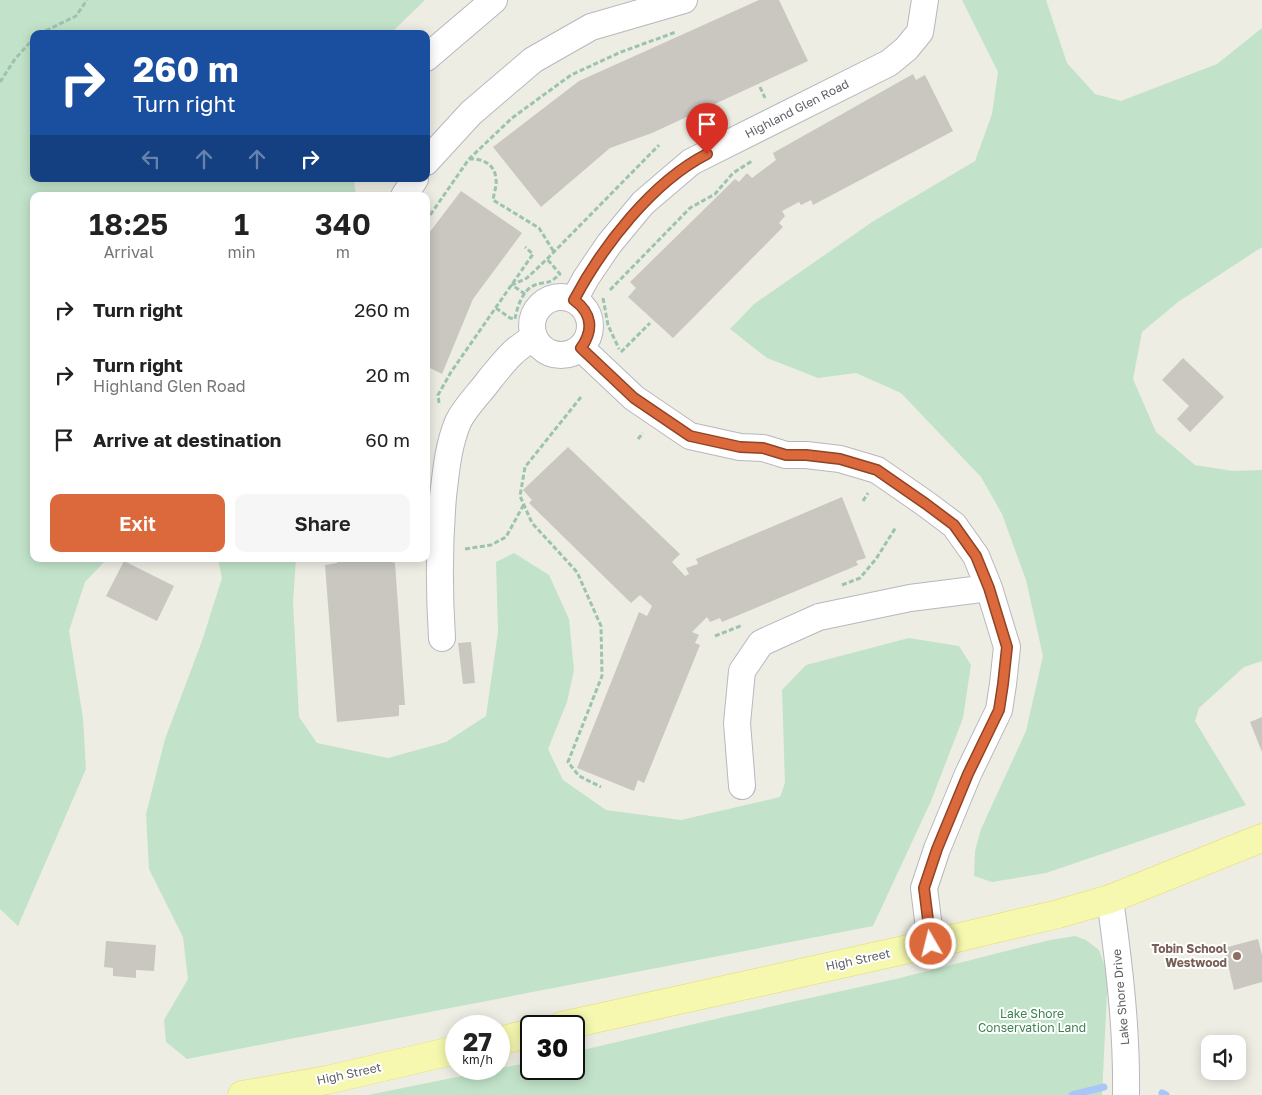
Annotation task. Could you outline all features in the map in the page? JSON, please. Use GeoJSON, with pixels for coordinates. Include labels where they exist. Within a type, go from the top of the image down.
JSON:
{"type":"FeatureCollection","features":[{"type":"Feature","properties":{"kind":"main road","name":"High Street"},"geometry":{"type":"LineString","coordinates":[[585,1021],[1058,914],[1110,899],[1262,838]]}},
{"type":"Feature","properties":{"kind":"main road","name":"High Street"},"geometry":{"type":"LineString","coordinates":[[242,1095],[327,1080],[445,1053]]}},
{"type":"Feature","properties":{"kind":"street"},"geometry":{"type":"LineString","coordinates":[[430,55],[494,0]]}},
{"type":"Feature","properties":{"kind":"street"},"geometry":{"type":"LineString","coordinates":[[430,158],[472,113],[533,60],[591,27],[684,0]]}},
{"type":"Feature","properties":{"kind":"street","name":"Highland Glen Road"},"geometry":{"type":"LineString","coordinates":[[574,300],[609,244],[643,203],[691,162],[889,63],[906,49],[920,32],[925,0]]}},
{"type":"Feature","properties":{"kind":"street"},"geometry":{"type":"LineString","coordinates":[[554,297],[565,297],[574,300],[582,306],[590,322],[590,331],[586,340],[581,348],[571,354],[549,353],[540,347],[534,338],[531,328],[532,317],[537,308],[545,301],[554,297]]}},
{"type":"Feature","properties":{"kind":"street"},"geometry":{"type":"LineString","coordinates":[[442,638],[439,586],[441,523],[447,459],[459,421],[469,406],[510,355],[521,344],[534,338]]}},
{"type":"Feature","properties":{"kind":"street"},"geometry":{"type":"LineString","coordinates":[[581,348],[634,398],[690,436],[740,447],[763,448],[786,455],[840,459],[877,470],[954,525],[976,556],[989,588],[1007,647],[999,710],[968,774],[937,849],[924,888],[931,944]]}},
{"type":"Feature","properties":{"kind":"street"},"geometry":{"type":"LineString","coordinates":[[742,786],[737,723],[742,671],[761,643],[819,617],[910,598],[989,588]]}},
{"type":"Feature","properties":{"kind":"street","name":"Lake Shore Drive"},"geometry":{"type":"LineString","coordinates":[[1110,899],[1119,963],[1126,1095]]}},
{"type":"Feature","properties":{"kind":"path"},"geometry":{"type":"LineString","coordinates":[[47,30],[76,16],[87,0]]}},
{"type":"Feature","properties":{"kind":"path"},"geometry":{"type":"LineString","coordinates":[[430,215],[469,159],[512,118],[571,74],[621,52],[676,32]]}},
{"type":"Feature","properties":{"kind":"path"},"geometry":{"type":"LineString","coordinates":[[0,82],[15,59],[30,42]]}},
{"type":"Feature","properties":{"kind":"path"},"geometry":{"type":"LineString","coordinates":[[525,294],[512,285],[527,278],[547,259],[659,145]]}},
{"type":"Feature","properties":{"kind":"path"},"geometry":{"type":"LineString","coordinates":[[469,159],[479,158],[491,165],[496,178],[493,200],[539,228],[554,252]]}},
{"type":"Feature","properties":{"kind":"path"},"geometry":{"type":"LineString","coordinates":[[610,290],[690,208],[714,194],[733,173],[753,160]]}},
{"type":"Feature","properties":{"kind":"path"},"geometry":{"type":"LineString","coordinates":[[496,308],[510,318],[515,319],[525,294],[533,285],[550,283],[560,274],[547,259]]}},
{"type":"Feature","properties":{"kind":"path"},"geometry":{"type":"LineString","coordinates":[[603,297],[608,325],[624,358]]}},
{"type":"Feature","properties":{"kind":"path"},"geometry":{"type":"LineString","coordinates":[[621,352],[650,323]]}},
{"type":"Feature","properties":{"kind":"path"},"geometry":{"type":"LineString","coordinates":[[581,397],[525,468],[520,496],[532,523],[577,572],[601,626],[602,676],[568,762],[579,776],[602,787]]}},
{"type":"Feature","properties":{"kind":"path"},"geometry":{"type":"LineString","coordinates":[[464,550],[491,545],[506,537],[524,504]]}},
{"type":"Feature","properties":{"kind":"green space"},"geometry":{"type":"Polygon","coordinates":[[[0,0],[425,0],[394,30],[30,30],[30,182],[354,182],[356,192],[30,192],[30,562],[104,562],[85,582],[69,631],[83,718],[86,769],[18,926],[0,909],[0,0]]]}},
{"type":"Feature","properties":{"kind":"green space"},"geometry":{"type":"Polygon","coordinates":[[[962,0],[1046,0],[1067,63],[1095,94],[1121,101],[1217,64],[1262,28],[1262,247],[1178,302],[1142,332],[1133,379],[1156,432],[1195,465],[1233,471],[1262,470],[1262,661],[1244,667],[1199,708],[1195,721],[1246,805],[1046,873],[992,882],[974,876],[975,851],[981,829],[1026,731],[1043,656],[1026,580],[1002,514],[981,477],[901,393],[856,373],[818,378],[767,358],[730,329],[754,304],[872,222],[975,161],[992,114],[998,72],[962,0]]]}},
{"type":"Feature","properties":{"kind":"green space"},"geometry":{"type":"Polygon","coordinates":[[[514,553],[549,575],[569,619],[574,670],[567,702],[548,749],[563,780],[606,810],[681,820],[780,797],[785,783],[782,690],[806,665],[909,638],[959,646],[971,665],[963,718],[931,801],[873,926],[187,1059],[166,1042],[164,1020],[188,979],[183,937],[149,869],[146,814],[165,739],[202,641],[222,578],[219,562],[296,562],[293,602],[299,717],[317,743],[388,758],[446,742],[486,716],[498,632],[496,562],[514,553]]]}},
{"type":"Feature","properties":{"kind":"green space","name":"Lake Shore Conservation Land"},"geometry":{"type":"Polygon","coordinates":[[[1075,936],[1086,940],[1099,950],[1108,974],[1102,1095],[368,1095],[445,1079],[510,1080],[510,1066],[520,1064],[520,1080],[585,1080],[585,1049],[896,979],[1050,940],[1075,936]]]}},
{"type":"Feature","properties":{"kind":"building"},"geometry":{"type":"Polygon","coordinates":[[[759,0],[779,0],[808,61],[652,133],[610,148],[541,207],[493,147],[579,81],[759,0]]]}},
{"type":"Feature","properties":{"kind":"building"},"geometry":{"type":"Polygon","coordinates":[[[913,74],[916,80],[925,75],[953,131],[813,205],[811,200],[801,205],[799,202],[782,211],[785,216],[779,223],[783,227],[673,338],[628,297],[636,288],[630,282],[735,179],[739,182],[747,173],[752,178],[776,160],[773,153],[913,74]]]}},
{"type":"Feature","properties":{"kind":"building"},"geometry":{"type":"Polygon","coordinates":[[[461,191],[522,233],[473,299],[442,374],[430,368],[430,232],[461,191]]]}},
{"type":"Feature","properties":{"kind":"building"},"geometry":{"type":"Polygon","coordinates":[[[1183,358],[1224,397],[1190,432],[1177,419],[1189,406],[1162,380],[1183,358]]]}},
{"type":"Feature","properties":{"kind":"building"},"geometry":{"type":"Polygon","coordinates":[[[568,447],[680,554],[672,562],[685,576],[689,574],[686,568],[698,564],[696,559],[842,497],[866,558],[856,561],[858,565],[722,622],[720,618],[710,622],[707,617],[692,632],[699,635],[695,643],[700,645],[644,783],[638,780],[634,791],[577,768],[639,612],[647,616],[652,606],[640,595],[631,603],[529,503],[532,500],[523,490],[568,447]]]}},
{"type":"Feature","properties":{"kind":"building"},"geometry":{"type":"Polygon","coordinates":[[[123,562],[174,586],[157,621],[106,596],[123,562]]]}},
{"type":"Feature","properties":{"kind":"building"},"geometry":{"type":"Polygon","coordinates":[[[337,563],[395,563],[405,705],[399,705],[399,716],[337,722],[325,565],[337,563]]]}},
{"type":"Feature","properties":{"kind":"building"},"geometry":{"type":"Polygon","coordinates":[[[471,642],[475,683],[463,684],[458,643],[471,642]]]}},
{"type":"Feature","properties":{"kind":"building"},"geometry":{"type":"Polygon","coordinates":[[[1262,717],[1262,752],[1250,722],[1262,717]]]}},
{"type":"Feature","properties":{"kind":"building"},"geometry":{"type":"Polygon","coordinates":[[[1258,939],[1262,955],[1262,982],[1234,990],[1224,948],[1258,939]]]}},
{"type":"Feature","properties":{"kind":"building"},"geometry":{"type":"Polygon","coordinates":[[[106,941],[156,945],[154,971],[136,970],[136,978],[113,976],[113,968],[104,967],[106,941]]]}},
{"type":"Feature","properties":{"kind":"waterway"},"geometry":{"type":"LineString","coordinates":[[1072,1095],[1104,1087]]}},
{"type":"Feature","properties":{"kind":"waterway"},"geometry":{"type":"LineString","coordinates":[[1162,1093],[1166,1095]]}},
{"type":"Feature","properties":{"kind":"place","name":"Tobin School Westwood"},"geometry":{"type":"Point","coordinates":[1237,956]}},
{"type":"Feature","properties":{"kind":"route"},"geometry":{"type":"LineString","coordinates":[[707,154],[691,162],[643,203],[609,244],[586,278],[574,300],[582,306],[590,322],[590,331],[581,348],[634,398],[690,436],[740,447],[763,448],[786,455],[840,459],[877,470],[954,525],[976,556],[989,588],[1007,647],[1003,684],[999,710],[968,774],[937,849],[924,888],[931,944]]}}]}
